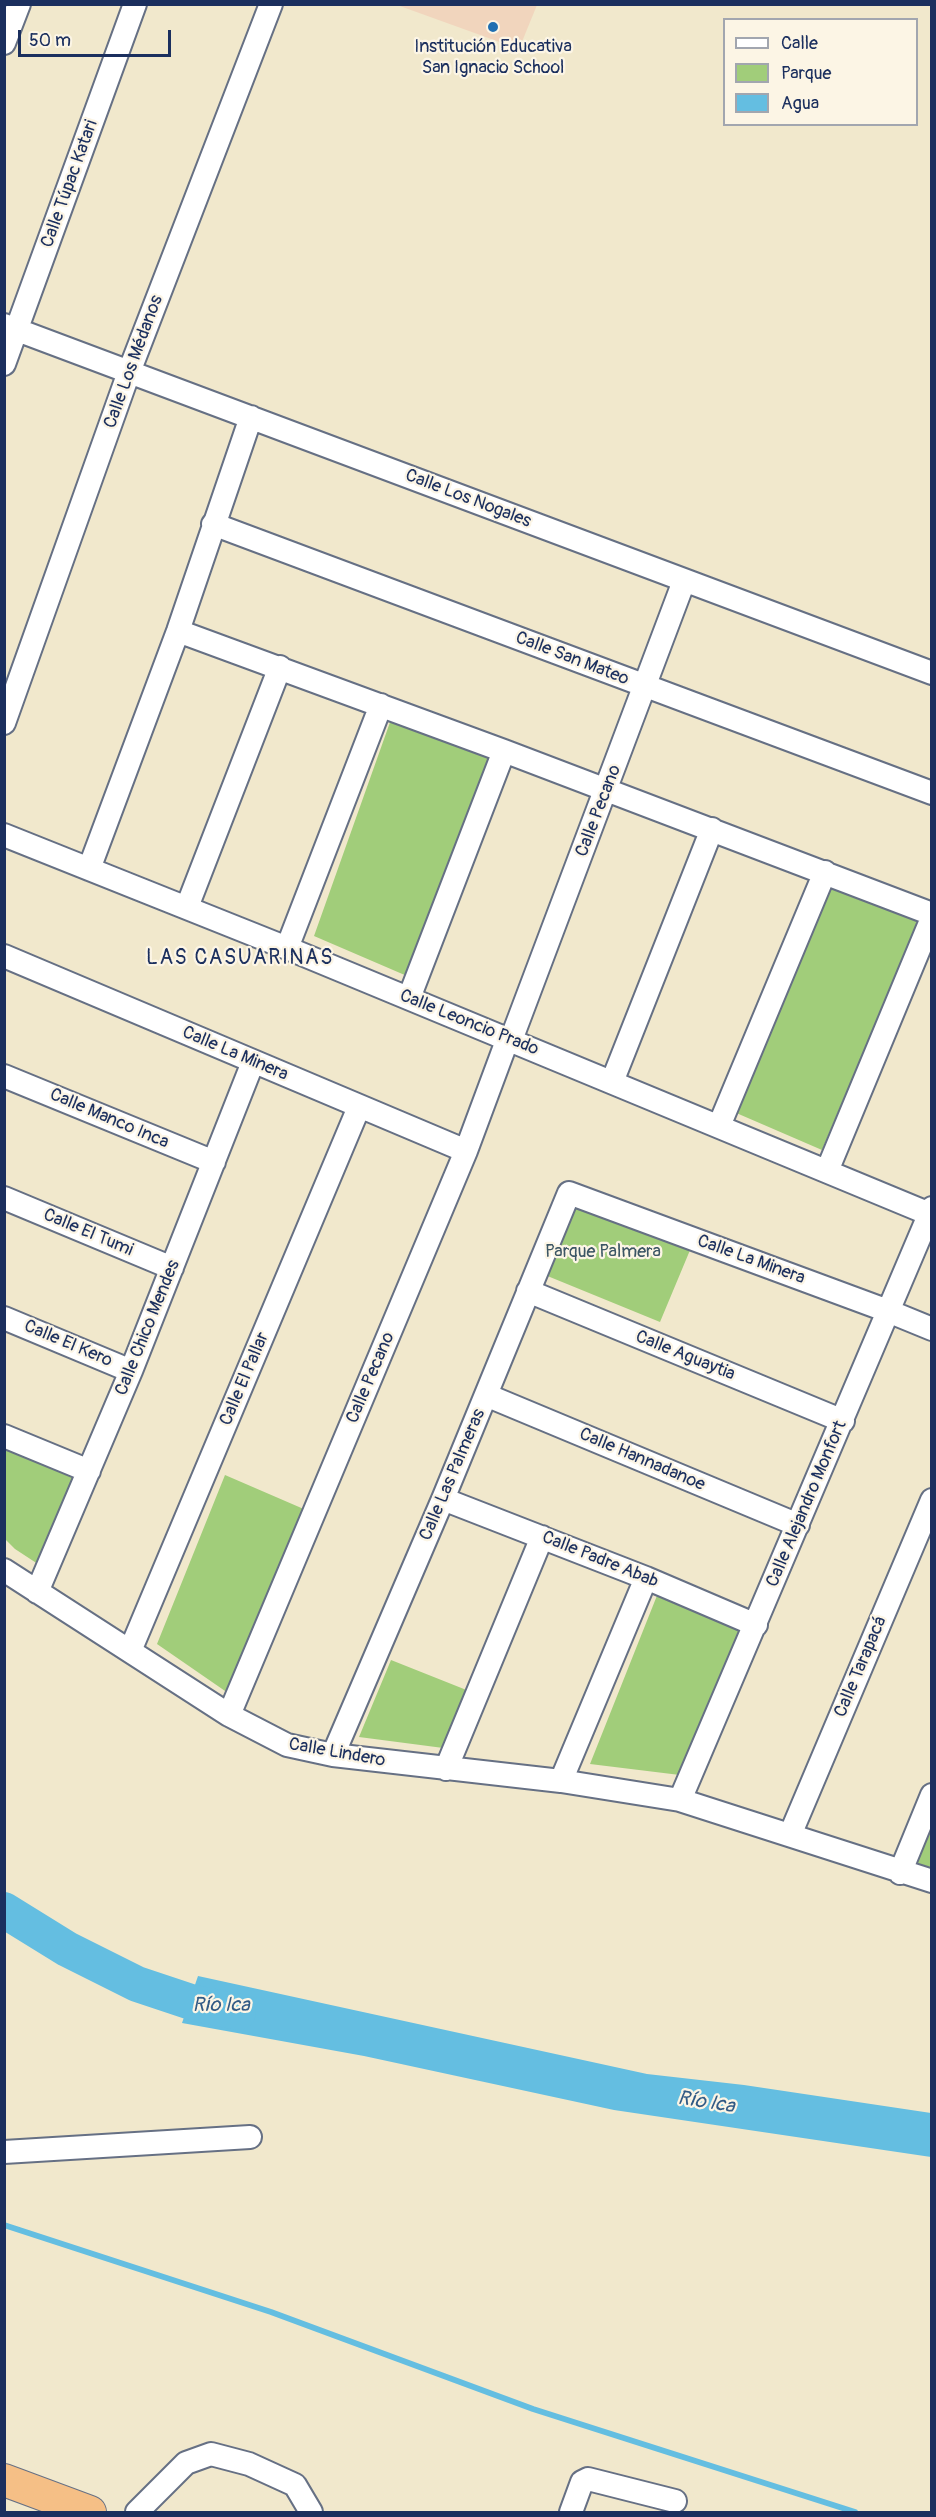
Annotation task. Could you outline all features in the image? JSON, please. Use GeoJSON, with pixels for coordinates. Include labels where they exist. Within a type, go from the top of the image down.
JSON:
{"type":"FeatureCollection","features":[{"type":"Feature","properties":{"kind":"highway"},"geometry":{"type":"LineString","coordinates":[[4,2480],[90,2512]]}},
{"type":"Feature","properties":{"kind":"street"},"geometry":{"type":"LineString","coordinates":[[4,44],[19,4]]}},
{"type":"Feature","properties":{"kind":"street","name":"Calle Túpac Katari"},"geometry":{"type":"LineString","coordinates":[[4,364],[11,328],[135,4]]}},
{"type":"Feature","properties":{"kind":"street","name":"Calle Los Médanos"},"geometry":{"type":"LineString","coordinates":[[4,723],[129,372],[271,4]]}},
{"type":"Feature","properties":{"kind":"street","name":"Calle Los Nogales"},"geometry":{"type":"LineString","coordinates":[[11,328],[932,673]]}},
{"type":"Feature","properties":{"kind":"street"},"geometry":{"type":"LineString","coordinates":[[89,869],[178,631],[251,417]]}},
{"type":"Feature","properties":{"kind":"street","name":"Calle San Mateo"},"geometry":{"type":"LineString","coordinates":[[213,524],[932,793]]}},
{"type":"Feature","properties":{"kind":"street","name":"Calle Pecano"},"geometry":{"type":"LineString","coordinates":[[229,1716],[466,1151],[607,789],[684,581]]}},
{"type":"Feature","properties":{"kind":"street"},"geometry":{"type":"LineString","coordinates":[[178,631],[607,789],[932,914]]}},
{"type":"Feature","properties":{"kind":"street"},"geometry":{"type":"LineString","coordinates":[[187,907],[280,667]]}},
{"type":"Feature","properties":{"kind":"street"},"geometry":{"type":"LineString","coordinates":[[287,948],[381,705]]}},
{"type":"Feature","properties":{"kind":"street"},"geometry":{"type":"LineString","coordinates":[[409,998],[504,751]]}},
{"type":"Feature","properties":{"kind":"street"},"geometry":{"type":"LineString","coordinates":[[612,1082],[712,829]]}},
{"type":"Feature","properties":{"kind":"street","name":"Calle Leoncio Prado"},"geometry":{"type":"LineString","coordinates":[[4,835],[187,907],[931,1212]]}},
{"type":"Feature","properties":{"kind":"street"},"geometry":{"type":"LineString","coordinates":[[719,1126],[825,872]]}},
{"type":"Feature","properties":{"kind":"street"},"geometry":{"type":"LineString","coordinates":[[827,1171],[932,918]]}},
{"type":"Feature","properties":{"kind":"street","name":"Calle La Minera"},"geometry":{"type":"LineString","coordinates":[[4,956],[466,1151]]}},
{"type":"Feature","properties":{"kind":"street","name":"Calle Chico Mendes"},"geometry":{"type":"LineString","coordinates":[[37,1592],[131,1371],[253,1062]]}},
{"type":"Feature","properties":{"kind":"street","name":"Calle Manco Inca"},"geometry":{"type":"LineString","coordinates":[[4,1076],[214,1162]]}},
{"type":"Feature","properties":{"kind":"street","name":"Calle El Pallar"},"geometry":{"type":"LineString","coordinates":[[130,1651],[359,1107]]}},
{"type":"Feature","properties":{"kind":"street","name":"Calle La Minera"},"geometry":{"type":"LineString","coordinates":[[569,1193],[932,1329]]}},
{"type":"Feature","properties":{"kind":"street","name":"Calle Las Palmeras"},"geometry":{"type":"LineString","coordinates":[[333,1755],[443,1499],[569,1193]]}},
{"type":"Feature","properties":{"kind":"street","name":"Calle El Tumi"},"geometry":{"type":"LineString","coordinates":[[4,1198],[172,1268]]}},
{"type":"Feature","properties":{"kind":"street","name":"Calle Alejandro Monfort"},"geometry":{"type":"LineString","coordinates":[[680,1800],[931,1212]]}},
{"type":"Feature","properties":{"kind":"street","name":"Calle Aguaytia"},"geometry":{"type":"LineString","coordinates":[[528,1291],[843,1421]]}},
{"type":"Feature","properties":{"kind":"street","name":"Calle El Kero"},"geometry":{"type":"LineString","coordinates":[[4,1318],[131,1371]]}},
{"type":"Feature","properties":{"kind":"street","name":"Calle Hannadanoe"},"geometry":{"type":"LineString","coordinates":[[486,1395],[798,1525]]}},
{"type":"Feature","properties":{"kind":"street"},"geometry":{"type":"LineString","coordinates":[[4,1436],[89,1471]]}},
{"type":"Feature","properties":{"kind":"street","name":"Calle Padre Abab"},"geometry":{"type":"LineString","coordinates":[[443,1499],[646,1578],[756,1624]]}},
{"type":"Feature","properties":{"kind":"street","name":"Calle Tarapacá"},"geometry":{"type":"LineString","coordinates":[[790,1835],[932,1500]]}},
{"type":"Feature","properties":{"kind":"street"},"geometry":{"type":"LineString","coordinates":[[446,1769],[542,1537]]}},
{"type":"Feature","properties":{"kind":"street","name":"Calle Lindero"},"geometry":{"type":"LineString","coordinates":[[4,1570],[229,1716],[281,1743],[333,1755],[561,1781],[680,1800],[932,1881]]}},
{"type":"Feature","properties":{"kind":"street"},"geometry":{"type":"LineString","coordinates":[[561,1781],[646,1578]]}},
{"type":"Feature","properties":{"kind":"street"},"geometry":{"type":"LineString","coordinates":[[900,1872],[932,1795]]}},
{"type":"Feature","properties":{"kind":"street"},"geometry":{"type":"LineString","coordinates":[[4,2151],[250,2137]]}},
{"type":"Feature","properties":{"kind":"street"},"geometry":{"type":"LineString","coordinates":[[136,2512],[186,2463],[211,2454],[249,2464],[295,2485],[311,2512]]}},
{"type":"Feature","properties":{"kind":"street"},"geometry":{"type":"LineString","coordinates":[[571,2512],[582,2482],[588,2479],[675,2501]]}},
{"type":"Feature","properties":{"kind":"shaded area","name":"Institución Educativa San Ignacio School"},"geometry":{"type":"Polygon","coordinates":[[[537,4],[519,49],[397,5],[537,4]]]}},
{"type":"Feature","properties":{"kind":"green space"},"geometry":{"type":"Polygon","coordinates":[[[394,711],[498,750],[407,976],[314,936],[394,711]]]}},
{"type":"Feature","properties":{"kind":"green space"},"geometry":{"type":"Polygon","coordinates":[[[832,877],[923,910],[822,1150],[734,1112],[832,877]]]}},
{"type":"Feature","properties":{"kind":"green space","name":"Parque Palmera"},"geometry":{"type":"Polygon","coordinates":[[[580,1196],[693,1243],[660,1322],[545,1275],[580,1196]]]}},
{"type":"Feature","properties":{"kind":"green space"},"geometry":{"type":"Polygon","coordinates":[[[4,1438],[82,1471],[44,1568],[15,1549],[5,1539],[4,1438]]]}},
{"type":"Feature","properties":{"kind":"green space"},"geometry":{"type":"Polygon","coordinates":[[[225,1475],[306,1510],[228,1693],[157,1644],[225,1475]]]}},
{"type":"Feature","properties":{"kind":"green space"},"geometry":{"type":"Polygon","coordinates":[[[660,1588],[748,1626],[688,1776],[590,1764],[660,1588]]]}},
{"type":"Feature","properties":{"kind":"green space"},"geometry":{"type":"Polygon","coordinates":[[[391,1660],[474,1693],[451,1749],[359,1737],[391,1660]]]}},
{"type":"Feature","properties":{"kind":"green space"},"geometry":{"type":"Polygon","coordinates":[[[931,1823],[931,1868],[915,1863],[931,1823]]]}},
{"type":"Feature","properties":{"kind":"water","name":"Río Ica"},"geometry":{"type":"Polygon","coordinates":[[[198,1976],[647,2074],[744,2085],[931,2113],[931,2157],[614,2110],[364,2056],[182,2023],[198,1976]]]}},
{"type":"Feature","properties":{"kind":"waterway","name":"Río Ica"},"geometry":{"type":"LineString","coordinates":[[4,1910],[67,1949],[137,1984],[194,2003],[238,2012]]}},
{"type":"Feature","properties":{"kind":"waterway"},"geometry":{"type":"LineString","coordinates":[[4,2225],[271,2312],[533,2409],[855,2512]]}},
{"type":"Feature","properties":{"kind":"place","name":"Institución Educativa San Ignacio School"},"geometry":{"type":"Point","coordinates":[493,27]}},
{"type":"Feature","properties":{"kind":"district","name":"LAS CASUARINAS"},"geometry":{"type":"Point","coordinates":[240,959]}}]}
